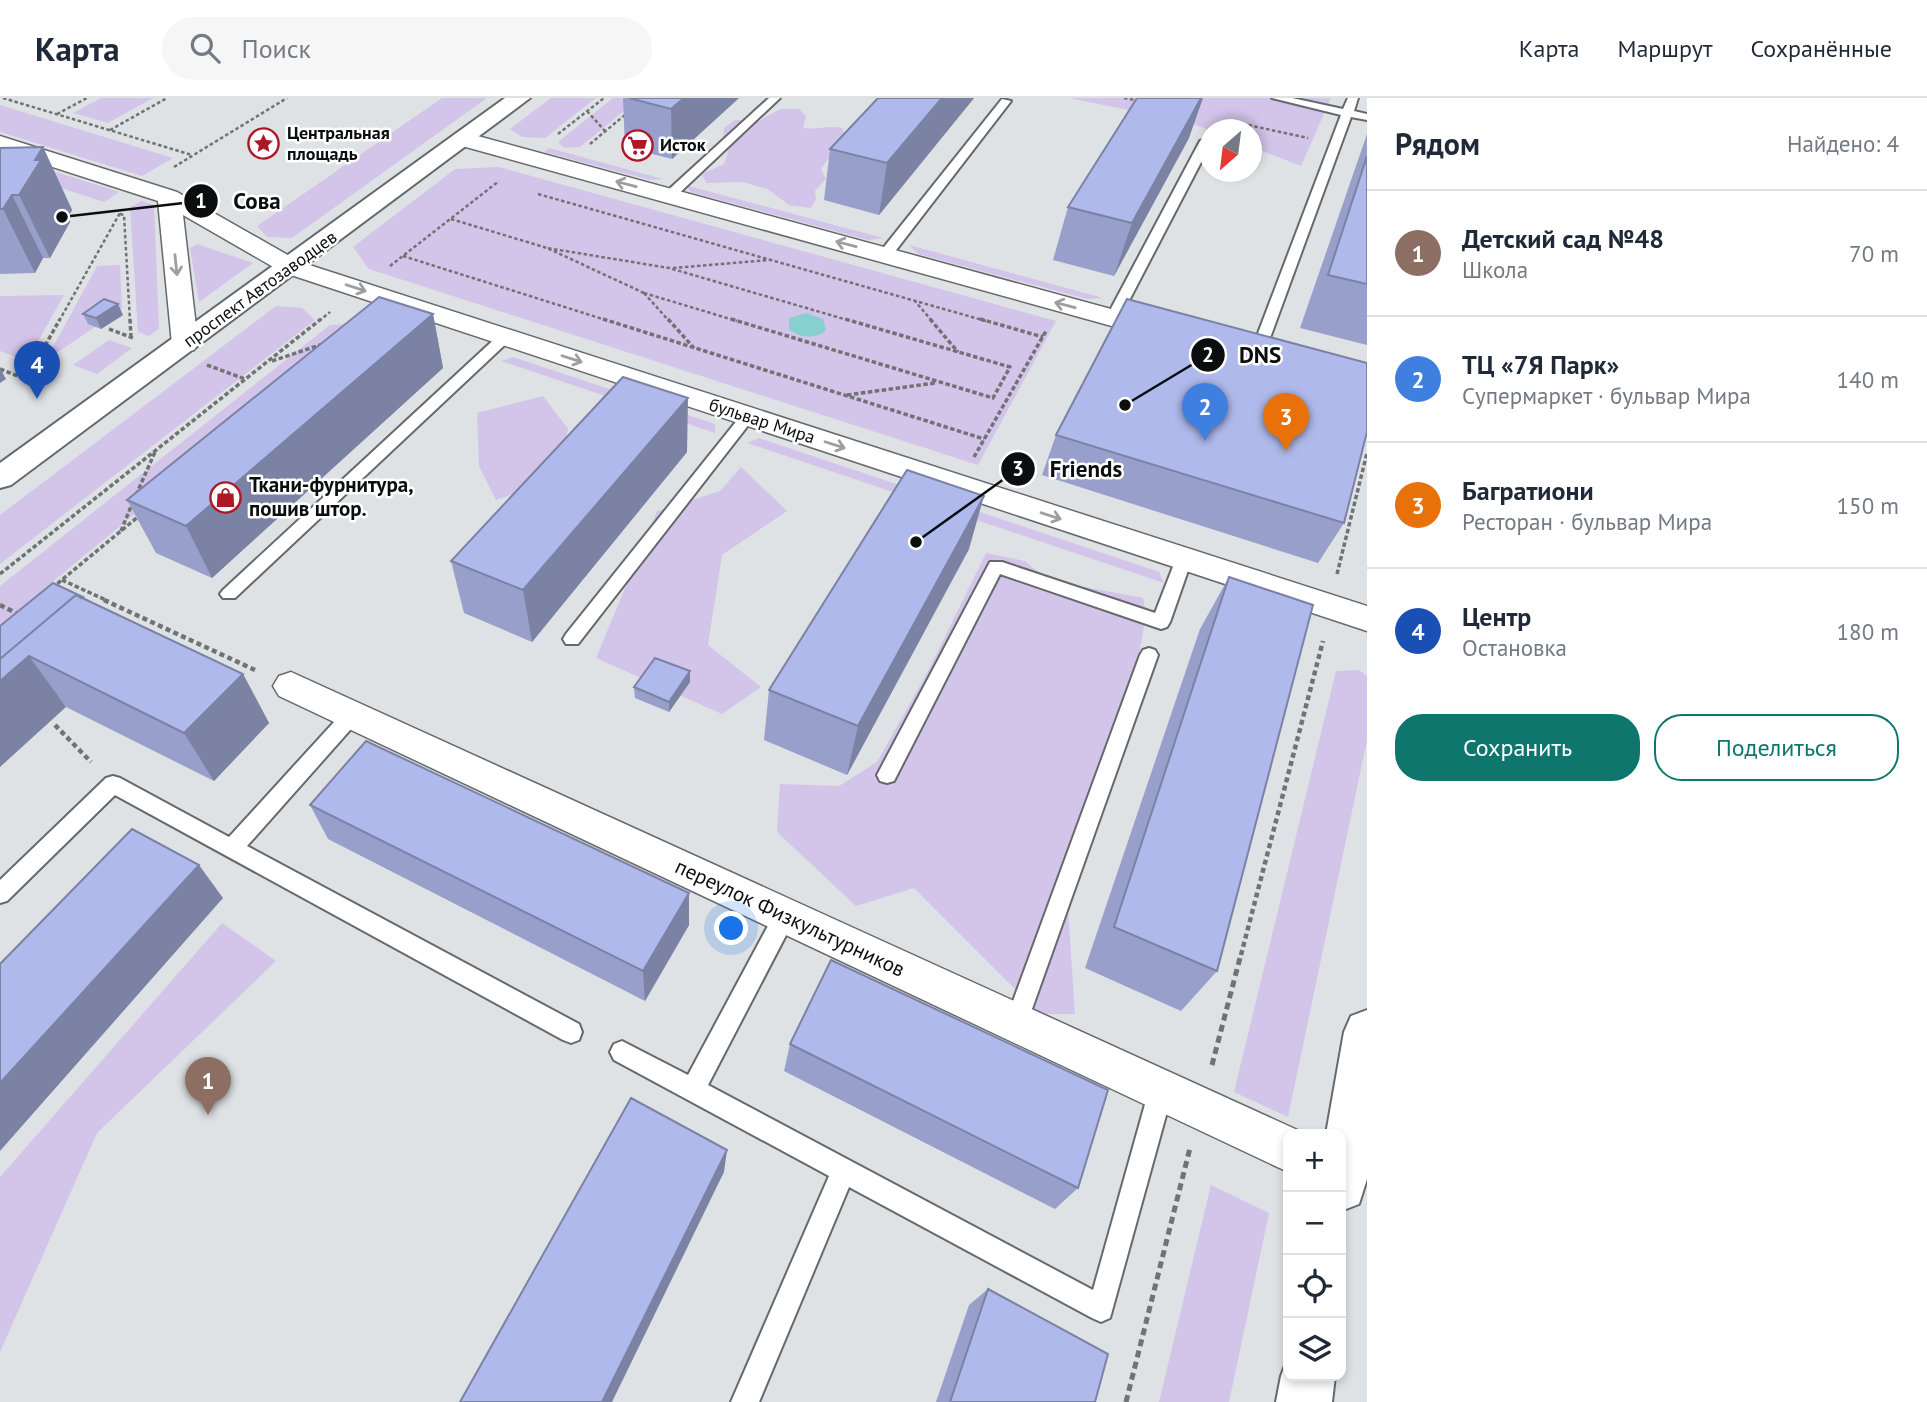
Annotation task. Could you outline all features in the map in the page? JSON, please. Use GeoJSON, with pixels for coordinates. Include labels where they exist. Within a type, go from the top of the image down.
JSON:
{"type":"FeatureCollection","features":[{"type":"Feature","properties":{"kind":"main road","name":"проспект Автозаводцев"},"geometry":{"type":"LineString","coordinates":[[0,478],[519,98]]}},
{"type":"Feature","properties":{"kind":"main road"},"geometry":{"type":"LineString","coordinates":[[1346,1150],[1367,1032]]}},
{"type":"Feature","properties":{"kind":"main road"},"geometry":{"type":"LineString","coordinates":[[1304,1402],[1307,1381]]}},
{"type":"Feature","properties":{"kind":"street"},"geometry":{"type":"LineString","coordinates":[[463,139],[1191,339]]}},
{"type":"Feature","properties":{"kind":"street","name":"бульвар Мира"},"geometry":{"type":"LineString","coordinates":[[0,143],[169,197],[291,267],[1367,620]]}},
{"type":"Feature","properties":{"kind":"street"},"geometry":{"type":"LineString","coordinates":[[169,197],[185,344]]}},
{"type":"Feature","properties":{"kind":"street"},"geometry":{"type":"LineString","coordinates":[[1230,350],[1280,364]]}},
{"type":"Feature","properties":{"kind":"street","name":"переулок Физкультурников"},"geometry":{"type":"LineString","coordinates":[[291,686],[1283,1147]]}},
{"type":"Feature","properties":{"kind":"lane"},"geometry":{"type":"LineString","coordinates":[[669,196],[775,98]]}},
{"type":"Feature","properties":{"kind":"lane"},"geometry":{"type":"LineString","coordinates":[[1277,98],[1367,117]]}},
{"type":"Feature","properties":{"kind":"lane"},"geometry":{"type":"LineString","coordinates":[[1256,357],[1353,98]]}},
{"type":"Feature","properties":{"kind":"lane"},"geometry":{"type":"LineString","coordinates":[[885,255],[1006,101]]}},
{"type":"Feature","properties":{"kind":"lane"},"geometry":{"type":"LineString","coordinates":[[1114,318],[1199,154]]}},
{"type":"Feature","properties":{"kind":"lane"},"geometry":{"type":"LineString","coordinates":[[229,594],[505,337]]}},
{"type":"Feature","properties":{"kind":"lane"},"geometry":{"type":"LineString","coordinates":[[572,639],[748,416]]}},
{"type":"Feature","properties":{"kind":"lane"},"geometry":{"type":"LineString","coordinates":[[887,775],[996,566],[1161,622],[1184,559]]}},
{"type":"Feature","properties":{"kind":"lane"},"geometry":{"type":"LineString","coordinates":[[1016,1023],[1149,655]]}},
{"type":"Feature","properties":{"kind":"lane"},"geometry":{"type":"LineString","coordinates":[[232,848],[352,715]]}},
{"type":"Feature","properties":{"kind":"lane"},"geometry":{"type":"LineString","coordinates":[[0,894],[113,784],[571,1032]]}},
{"type":"Feature","properties":{"kind":"lane"},"geometry":{"type":"LineString","coordinates":[[692,1091],[785,916]]}},
{"type":"Feature","properties":{"kind":"lane"},"geometry":{"type":"LineString","coordinates":[[622,1052],[1101,1309],[1161,1090]]}},
{"type":"Feature","properties":{"kind":"lane"},"geometry":{"type":"LineString","coordinates":[[745,1402],[843,1172]]}},
{"type":"Feature","properties":{"kind":"path"},"geometry":{"type":"LineString","coordinates":[[3,98],[193,155]]}},
{"type":"Feature","properties":{"kind":"path"},"geometry":{"type":"LineString","coordinates":[[16,98],[19,103]]}},
{"type":"Feature","properties":{"kind":"path"},"geometry":{"type":"LineString","coordinates":[[57,114],[87,98]]}},
{"type":"Feature","properties":{"kind":"path"},"geometry":{"type":"LineString","coordinates":[[109,130],[167,98]]}},
{"type":"Feature","properties":{"kind":"path"},"geometry":{"type":"LineString","coordinates":[[170,169],[287,98]]}},
{"type":"Feature","properties":{"kind":"path"},"geometry":{"type":"LineString","coordinates":[[0,574],[604,98]]}},
{"type":"Feature","properties":{"kind":"path"},"geometry":{"type":"LineString","coordinates":[[1125,98],[1151,104]]}},
{"type":"Feature","properties":{"kind":"path"},"geometry":{"type":"LineString","coordinates":[[588,146],[636,106]]}},
{"type":"Feature","properties":{"kind":"path"},"geometry":{"type":"LineString","coordinates":[[587,111],[605,131]]}},
{"type":"Feature","properties":{"kind":"path"},"geometry":{"type":"LineString","coordinates":[[1217,118],[1336,144]]}},
{"type":"Feature","properties":{"kind":"path"},"geometry":{"type":"LineString","coordinates":[[497,183],[510,186]]}},
{"type":"Feature","properties":{"kind":"path"},"geometry":{"type":"LineString","coordinates":[[536,194],[1043,337]]}},
{"type":"Feature","properties":{"kind":"path"},"geometry":{"type":"LineString","coordinates":[[54,367],[37,360],[122,215],[131,337]]}},
{"type":"Feature","properties":{"kind":"path"},"geometry":{"type":"LineString","coordinates":[[450,219],[547,248],[669,268],[1010,367],[993,398],[644,293],[547,248]]}},
{"type":"Feature","properties":{"kind":"path"},"geometry":{"type":"LineString","coordinates":[[403,256],[984,439]]}},
{"type":"Feature","properties":{"kind":"path"},"geometry":{"type":"LineString","coordinates":[[669,268],[772,260]]}},
{"type":"Feature","properties":{"kind":"path"},"geometry":{"type":"LineString","coordinates":[[644,293],[694,348]]}},
{"type":"Feature","properties":{"kind":"path"},"geometry":{"type":"LineString","coordinates":[[913,300],[959,352]]}},
{"type":"Feature","properties":{"kind":"path"},"geometry":{"type":"LineString","coordinates":[[971,462],[1048,329]]}},
{"type":"Feature","properties":{"kind":"path"},"geometry":{"type":"LineString","coordinates":[[267,362],[327,342]]}},
{"type":"Feature","properties":{"kind":"path"},"geometry":{"type":"LineString","coordinates":[[0,369],[33,382]]}},
{"type":"Feature","properties":{"kind":"path"},"geometry":{"type":"LineString","coordinates":[[845,395],[940,382]]}},
{"type":"Feature","properties":{"kind":"path"},"geometry":{"type":"LineString","coordinates":[[120,531],[155,451]]}},
{"type":"Feature","properties":{"kind":"path"},"geometry":{"type":"LineString","coordinates":[[1126,1402],[1324,639],[1329,607],[1367,453]]}},
{"type":"Feature","properties":{"kind":"path"},"geometry":{"type":"LineString","coordinates":[[51,589],[141,514]]}},
{"type":"Feature","properties":{"kind":"path"},"geometry":{"type":"LineString","coordinates":[[62,580],[291,686]]}},
{"type":"Feature","properties":{"kind":"path"},"geometry":{"type":"LineString","coordinates":[[0,605],[20,615],[10,623]]}},
{"type":"Feature","properties":{"kind":"path"},"geometry":{"type":"LineString","coordinates":[[55,725],[113,784]]}},
{"type":"Feature","properties":{"kind":"shaded area"},"geometry":{"type":"Polygon","coordinates":[[[101,98],[153,98],[108,123],[73,113],[101,98]]]}},
{"type":"Feature","properties":{"kind":"shaded area"},"geometry":{"type":"Polygon","coordinates":[[[442,98],[487,98],[292,238],[267,237],[257,226],[442,98]]]}},
{"type":"Feature","properties":{"kind":"shaded area"},"geometry":{"type":"Polygon","coordinates":[[[551,98],[596,98],[545,138],[522,137],[510,129],[551,98]]]}},
{"type":"Feature","properties":{"kind":"shaded area"},"geometry":{"type":"Polygon","coordinates":[[[613,98],[640,98],[580,147],[564,148],[558,142],[613,98]]]}},
{"type":"Feature","properties":{"kind":"shaded area"},"geometry":{"type":"Polygon","coordinates":[[[1069,98],[1331,98],[1301,166],[1262,151],[1262,119],[1199,119],[1199,126],[1069,98]]]}},
{"type":"Feature","properties":{"kind":"shaded area"},"geometry":{"type":"Polygon","coordinates":[[[0,105],[173,158],[142,176],[0,132],[0,105]]]}},
{"type":"Feature","properties":{"kind":"shaded area"},"geometry":{"type":"Polygon","coordinates":[[[780,109],[799,109],[806,116],[803,128],[842,128],[851,149],[829,158],[821,169],[826,179],[815,191],[816,199],[811,208],[789,205],[767,189],[743,182],[706,183],[702,174],[724,164],[728,152],[723,138],[724,128],[735,120],[759,121],[780,109]]]}},
{"type":"Feature","properties":{"kind":"shaded area"},"geometry":{"type":"Polygon","coordinates":[[[549,148],[663,179],[650,180],[544,152],[549,148]]]}},
{"type":"Feature","properties":{"kind":"shaded area"},"geometry":{"type":"Polygon","coordinates":[[[0,154],[119,192],[104,202],[0,168],[0,154]]]}},
{"type":"Feature","properties":{"kind":"shaded area"},"geometry":{"type":"Polygon","coordinates":[[[499,167],[1056,321],[978,465],[369,269],[353,247],[455,169],[499,167]]]}},
{"type":"Feature","properties":{"kind":"shaded area"},"geometry":{"type":"Polygon","coordinates":[[[685,185],[883,238],[868,240],[691,192],[685,185]]]}},
{"type":"Feature","properties":{"kind":"shaded area"},"geometry":{"type":"Polygon","coordinates":[[[142,201],[154,205],[159,329],[149,336],[138,332],[130,207],[142,201]]]}},
{"type":"Feature","properties":{"kind":"shaded area"},"geometry":{"type":"Polygon","coordinates":[[[197,244],[253,263],[199,302],[190,248],[197,244]]]}},
{"type":"Feature","properties":{"kind":"shaded area"},"geometry":{"type":"Polygon","coordinates":[[[909,245],[1103,298],[1087,299],[918,254],[909,245]]]}},
{"type":"Feature","properties":{"kind":"shaded area"},"geometry":{"type":"Polygon","coordinates":[[[120,265],[122,309],[46,360],[97,266],[120,265]]]}},
{"type":"Feature","properties":{"kind":"shaded area"},"geometry":{"type":"Polygon","coordinates":[[[64,295],[27,361],[0,351],[0,296],[64,295]]]}},
{"type":"Feature","properties":{"kind":"shaded area"},"geometry":{"type":"Polygon","coordinates":[[[276,306],[302,308],[315,320],[0,564],[0,515],[276,306]]]}},
{"type":"Feature","properties":{"kind":"shaded area"},"geometry":{"type":"Polygon","coordinates":[[[349,324],[355,333],[0,625],[0,586],[330,325],[349,324]]]}},
{"type":"Feature","properties":{"kind":"shaded area"},"geometry":{"type":"Polygon","coordinates":[[[109,340],[132,348],[97,374],[73,365],[109,340]]]}},
{"type":"Feature","properties":{"kind":"shaded area"},"geometry":{"type":"Polygon","coordinates":[[[513,357],[715,424],[715,433],[501,361],[513,357]]]}},
{"type":"Feature","properties":{"kind":"shaded area"},"geometry":{"type":"Polygon","coordinates":[[[543,396],[568,429],[557,479],[496,500],[479,466],[477,413],[543,396]]]}},
{"type":"Feature","properties":{"kind":"shaded area"},"geometry":{"type":"Polygon","coordinates":[[[759,438],[1159,572],[1164,583],[747,443],[759,438]]]}},
{"type":"Feature","properties":{"kind":"shaded area"},"geometry":{"type":"Polygon","coordinates":[[[741,467],[787,511],[722,555],[708,645],[761,687],[722,714],[596,658],[657,511],[720,491],[741,467]]]}},
{"type":"Feature","properties":{"kind":"shaded area"},"geometry":{"type":"Polygon","coordinates":[[[986,553],[1025,561],[1048,580],[1143,598],[1146,615],[1140,649],[1065,865],[1075,1014],[1040,1014],[914,888],[856,906],[777,832],[780,784],[839,786],[877,762],[926,675],[986,553]]]}},
{"type":"Feature","properties":{"kind":"shaded area"},"geometry":{"type":"Polygon","coordinates":[[[1359,670],[1367,676],[1367,740],[1288,1117],[1234,1092],[1336,671],[1359,670]]]}},
{"type":"Feature","properties":{"kind":"shaded area"},"geometry":{"type":"Polygon","coordinates":[[[222,923],[276,961],[97,1133],[0,1352],[0,1177],[222,923]]]}},
{"type":"Feature","properties":{"kind":"shaded area"},"geometry":{"type":"Polygon","coordinates":[[[1211,1185],[1269,1213],[1229,1402],[1159,1402],[1211,1185]]]}},
{"type":"Feature","properties":{"kind":"water"},"geometry":{"type":"Polygon","coordinates":[[[806,313],[823,319],[826,330],[807,337],[789,329],[789,318],[806,313]]]}},
{"type":"Feature","properties":{"kind":"building"},"geometry":{"type":"Polygon","coordinates":[[[629,98],[684,98],[671,109],[629,98]]]}},
{"type":"Feature","properties":{"kind":"building"},"geometry":{"type":"Polygon","coordinates":[[[878,98],[942,98],[887,163],[830,149],[878,98]]]}},
{"type":"Feature","properties":{"kind":"building"},"geometry":{"type":"Polygon","coordinates":[[[1137,98],[1201,98],[1132,223],[1068,207],[1137,98]]]}},
{"type":"Feature","properties":{"kind":"building"},"geometry":{"type":"Polygon","coordinates":[[[43,147],[35,160],[41,160],[19,195],[12,195],[3,209],[0,209],[0,148],[43,147]]]}},
{"type":"Feature","properties":{"kind":"building"},"geometry":{"type":"Polygon","coordinates":[[[1367,156],[1367,284],[1328,275],[1367,156]]]}},
{"type":"Feature","properties":{"kind":"building"},"geometry":{"type":"Polygon","coordinates":[[[379,297],[433,314],[186,526],[127,500],[379,297]]]}},
{"type":"Feature","properties":{"kind":"building"},"geometry":{"type":"Polygon","coordinates":[[[104,299],[118,304],[96,318],[83,314],[104,299]]]}},
{"type":"Feature","properties":{"kind":"building"},"geometry":{"type":"Polygon","coordinates":[[[1127,299],[1367,363],[1367,432],[1344,523],[1056,435],[1127,299]]]}},
{"type":"Feature","properties":{"kind":"building"},"geometry":{"type":"Polygon","coordinates":[[[623,377],[688,398],[523,590],[451,561],[623,377]]]}},
{"type":"Feature","properties":{"kind":"building"},"geometry":{"type":"Polygon","coordinates":[[[907,470],[984,496],[858,726],[769,690],[907,470]]]}},
{"type":"Feature","properties":{"kind":"building"},"geometry":{"type":"Polygon","coordinates":[[[1229,577],[1313,605],[1217,971],[1114,927],[1229,577]]]}},
{"type":"Feature","properties":{"kind":"building"},"geometry":{"type":"Polygon","coordinates":[[[53,583],[83,597],[76,595],[0,659],[0,626],[53,583]]]}},
{"type":"Feature","properties":{"kind":"building"},"geometry":{"type":"Polygon","coordinates":[[[76,595],[243,674],[184,733],[29,656],[0,681],[0,659],[76,595]]]}},
{"type":"Feature","properties":{"kind":"building"},"geometry":{"type":"Polygon","coordinates":[[[655,658],[690,671],[669,702],[634,687],[655,658]]]}},
{"type":"Feature","properties":{"kind":"building"},"geometry":{"type":"Polygon","coordinates":[[[366,741],[689,893],[643,971],[310,805],[366,741]]]}},
{"type":"Feature","properties":{"kind":"building"},"geometry":{"type":"Polygon","coordinates":[[[132,829],[199,865],[0,1083],[0,964],[132,829]]]}},
{"type":"Feature","properties":{"kind":"building"},"geometry":{"type":"Polygon","coordinates":[[[831,960],[1108,1090],[1078,1188],[790,1044],[831,960]]]}},
{"type":"Feature","properties":{"kind":"building"},"geometry":{"type":"Polygon","coordinates":[[[631,1098],[727,1150],[602,1402],[460,1402],[631,1098]]]}},
{"type":"Feature","properties":{"kind":"building"},"geometry":{"type":"Polygon","coordinates":[[[988,1289],[1108,1354],[1095,1402],[950,1402],[988,1289]]]}},
{"type":"Feature","properties":{"kind":"place","name":"Центральная площадь"},"geometry":{"type":"Point","coordinates":[264,143]}},
{"type":"Feature","properties":{"kind":"place","name":"Исток"},"geometry":{"type":"Point","coordinates":[637,145]}},
{"type":"Feature","properties":{"kind":"place","name":"Сова"},"geometry":{"type":"Point","coordinates":[62,217]}},
{"type":"Feature","properties":{"kind":"place","name":"Центр"},"geometry":{"type":"Point","coordinates":[37,399]}},
{"type":"Feature","properties":{"kind":"place","name":"DNS"},"geometry":{"type":"Point","coordinates":[1125,405]}},
{"type":"Feature","properties":{"kind":"place","name":"ТЦ «7Я Парк»"},"geometry":{"type":"Point","coordinates":[1205,441]}},
{"type":"Feature","properties":{"kind":"place","name":"Багратиони"},"geometry":{"type":"Point","coordinates":[1286,451]}},
{"type":"Feature","properties":{"kind":"place","name":"Ткани-фурнитура, пошив штор."},"geometry":{"type":"Point","coordinates":[226,497]}},
{"type":"Feature","properties":{"kind":"place","name":"Friends"},"geometry":{"type":"Point","coordinates":[916,542]}},
{"type":"Feature","properties":{"kind":"place","name":"Детский сад №48"},"geometry":{"type":"Point","coordinates":[208,1115]}}]}
